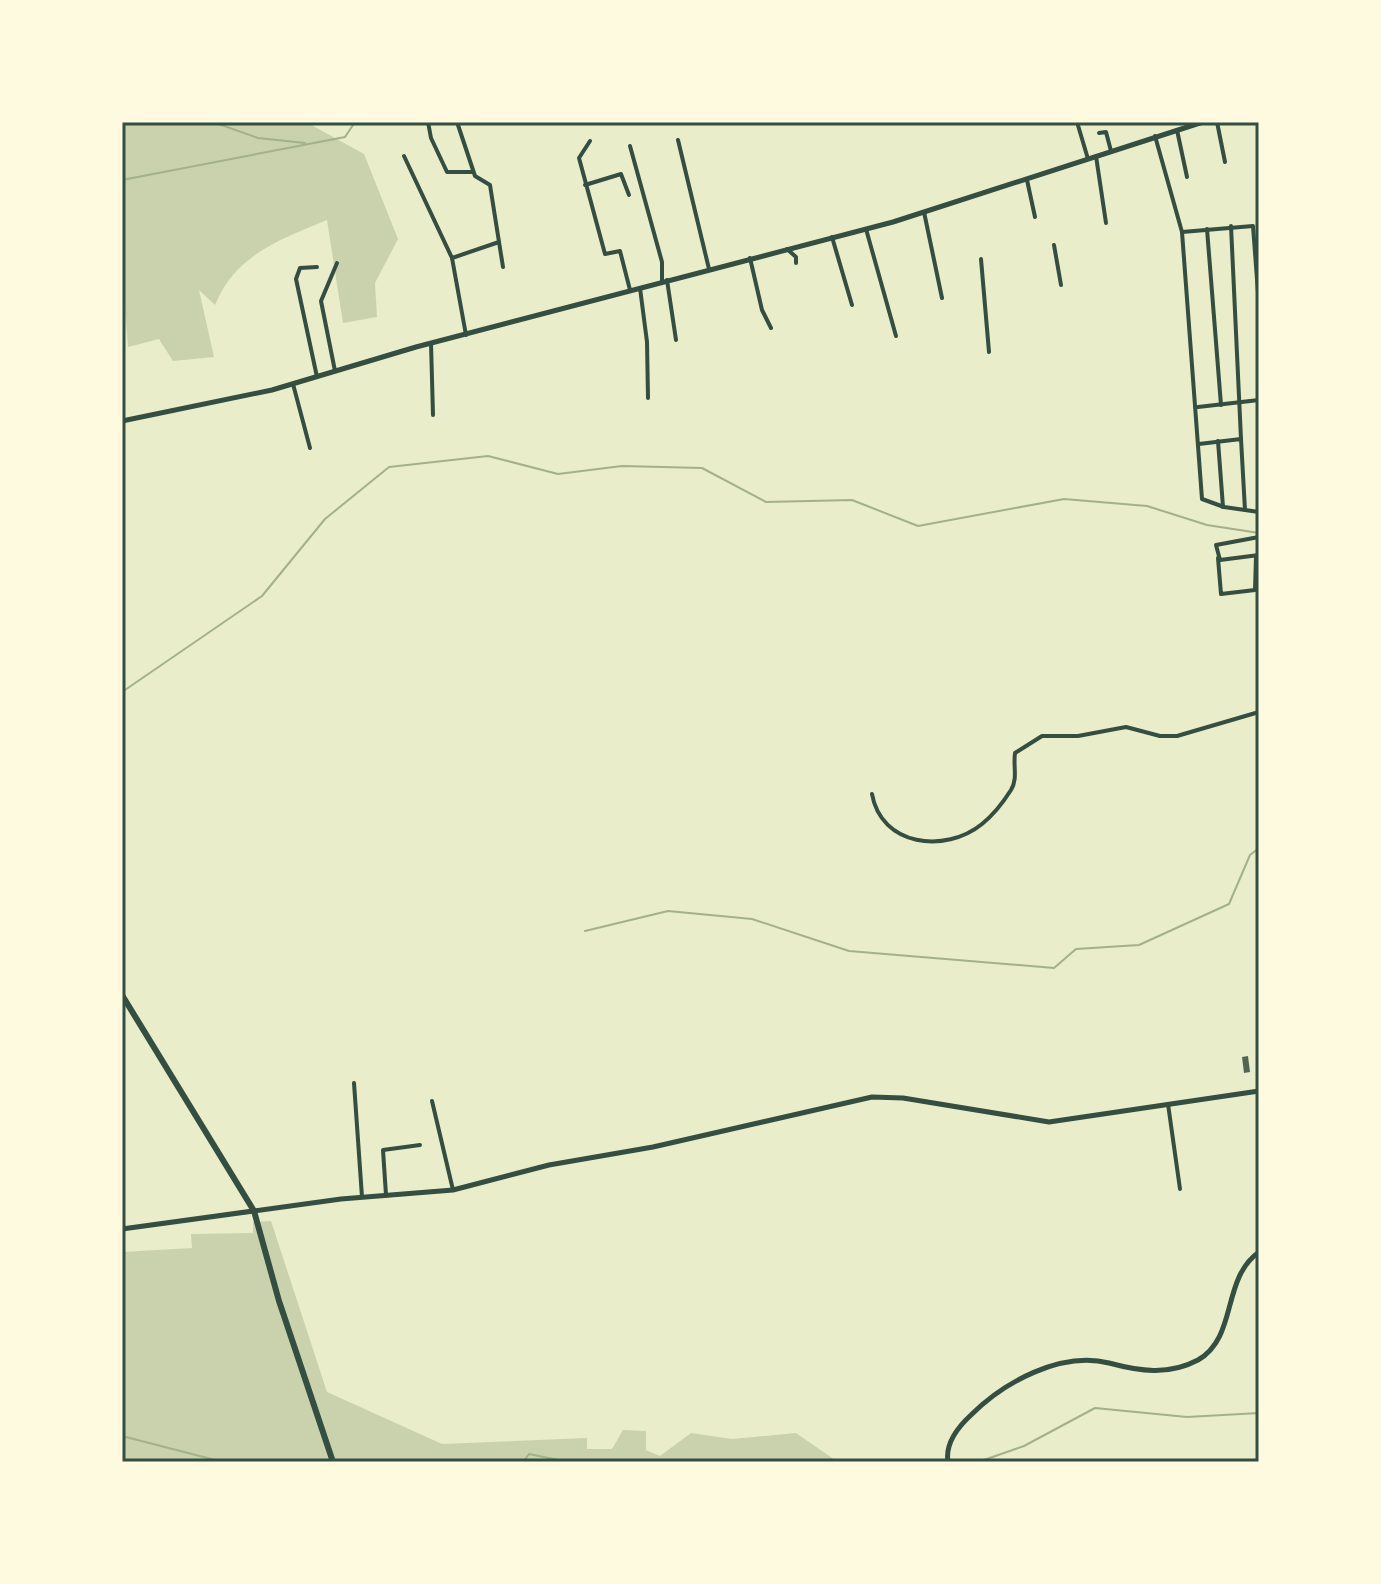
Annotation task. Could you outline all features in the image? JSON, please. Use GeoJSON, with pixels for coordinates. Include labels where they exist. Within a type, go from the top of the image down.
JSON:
{"type":"FeatureCollection","features":[{"type":"Feature","properties":{"kind":"main road"},"geometry":{"type":"LineString","coordinates":[[122,995],[254,1211],[279,1301],[333,1462]]}},
{"type":"Feature","properties":{"kind":"street"},"geometry":{"type":"LineString","coordinates":[[428,122],[431,138],[447,172],[473,172]]}},
{"type":"Feature","properties":{"kind":"street"},"geometry":{"type":"LineString","coordinates":[[457,122],[473,172],[477,179],[490,185],[503,267]]}},
{"type":"Feature","properties":{"kind":"street"},"geometry":{"type":"LineString","coordinates":[[1077,122],[1088,159]]}},
{"type":"Feature","properties":{"kind":"street"},"geometry":{"type":"LineString","coordinates":[[122,421],[293,384],[431,343],[866,229],[1203,122]]}},
{"type":"Feature","properties":{"kind":"street"},"geometry":{"type":"LineString","coordinates":[[1217,122],[1225,162]]}},
{"type":"Feature","properties":{"kind":"street"},"geometry":{"type":"LineString","coordinates":[[1177,130],[1187,177]]}},
{"type":"Feature","properties":{"kind":"street"},"geometry":{"type":"LineString","coordinates":[[1099,133],[1106,132],[1111,151]]}},
{"type":"Feature","properties":{"kind":"street"},"geometry":{"type":"LineString","coordinates":[[1155,136],[1182,232],[1203,502],[1259,512]]}},
{"type":"Feature","properties":{"kind":"street"},"geometry":{"type":"LineString","coordinates":[[678,140],[709,269]]}},
{"type":"Feature","properties":{"kind":"street"},"geometry":{"type":"LineString","coordinates":[[590,141],[579,158],[585,185],[605,254],[621,251],[630,290]]}},
{"type":"Feature","properties":{"kind":"street"},"geometry":{"type":"LineString","coordinates":[[630,146],[662,262],[676,340]]}},
{"type":"Feature","properties":{"kind":"street"},"geometry":{"type":"LineString","coordinates":[[404,156],[452,258],[466,335]]}},
{"type":"Feature","properties":{"kind":"street"},"geometry":{"type":"LineString","coordinates":[[1096,156],[1106,223]]}},
{"type":"Feature","properties":{"kind":"street"},"geometry":{"type":"LineString","coordinates":[[585,185],[621,174],[629,195]]}},
{"type":"Feature","properties":{"kind":"street"},"geometry":{"type":"LineString","coordinates":[[1027,180],[1035,217]]}},
{"type":"Feature","properties":{"kind":"street"},"geometry":{"type":"LineString","coordinates":[[924,212],[942,298]]}},
{"type":"Feature","properties":{"kind":"street"},"geometry":{"type":"LineString","coordinates":[[1231,226],[1245,510]]}},
{"type":"Feature","properties":{"kind":"street"},"geometry":{"type":"LineString","coordinates":[[1182,232],[1253,226],[1259,306]]}},
{"type":"Feature","properties":{"kind":"street"},"geometry":{"type":"LineString","coordinates":[[866,229],[896,336]]}},
{"type":"Feature","properties":{"kind":"street"},"geometry":{"type":"LineString","coordinates":[[1207,229],[1221,405]]}},
{"type":"Feature","properties":{"kind":"street"},"geometry":{"type":"LineString","coordinates":[[832,237],[852,305]]}},
{"type":"Feature","properties":{"kind":"street"},"geometry":{"type":"LineString","coordinates":[[452,258],[499,242]]}},
{"type":"Feature","properties":{"kind":"street"},"geometry":{"type":"LineString","coordinates":[[1054,245],[1061,285]]}},
{"type":"Feature","properties":{"kind":"street"},"geometry":{"type":"LineString","coordinates":[[787,249],[796,257],[796,263]]}},
{"type":"Feature","properties":{"kind":"street"},"geometry":{"type":"LineString","coordinates":[[750,258],[762,310],[771,328]]}},
{"type":"Feature","properties":{"kind":"street"},"geometry":{"type":"LineString","coordinates":[[981,259],[989,352]]}},
{"type":"Feature","properties":{"kind":"street"},"geometry":{"type":"LineString","coordinates":[[335,371],[321,301],[337,263]]}},
{"type":"Feature","properties":{"kind":"street"},"geometry":{"type":"LineString","coordinates":[[317,267],[300,268],[296,279],[317,377]]}},
{"type":"Feature","properties":{"kind":"street"},"geometry":{"type":"LineString","coordinates":[[640,288],[647,342],[648,398]]}},
{"type":"Feature","properties":{"kind":"street"},"geometry":{"type":"LineString","coordinates":[[431,343],[433,415]]}},
{"type":"Feature","properties":{"kind":"street"},"geometry":{"type":"LineString","coordinates":[[293,384],[310,448]]}},
{"type":"Feature","properties":{"kind":"street"},"geometry":{"type":"LineString","coordinates":[[1197,407],[1259,400]]}},
{"type":"Feature","properties":{"kind":"street"},"geometry":{"type":"LineString","coordinates":[[1199,444],[1241,439]]}},
{"type":"Feature","properties":{"kind":"street"},"geometry":{"type":"LineString","coordinates":[[1218,441],[1224,507]]}},
{"type":"Feature","properties":{"kind":"street"},"geometry":{"type":"LineString","coordinates":[[1218,558],[1257,556],[1255,590],[1221,594],[1218,558],[1218,542],[1259,537]]}},
{"type":"Feature","properties":{"kind":"street"},"geometry":{"type":"LineString","coordinates":[[872,794],[884,821],[901,837],[913,841],[958,837],[984,823],[1012,789],[1015,753],[1042,736],[1078,736],[1126,727],[1160,736],[1177,736],[1259,712]]}},
{"type":"Feature","properties":{"kind":"street"},"geometry":{"type":"LineString","coordinates":[[354,1083],[362,1197]]}},
{"type":"Feature","properties":{"kind":"street"},"geometry":{"type":"LineString","coordinates":[[122,1229],[362,1197],[453,1190],[549,1165],[653,1147],[872,1097],[903,1098],[1049,1122],[1259,1091]]}},
{"type":"Feature","properties":{"kind":"street"},"geometry":{"type":"LineString","coordinates":[[432,1101],[453,1190]]}},
{"type":"Feature","properties":{"kind":"street"},"geometry":{"type":"LineString","coordinates":[[1168,1104],[1180,1189]]}},
{"type":"Feature","properties":{"kind":"street"},"geometry":{"type":"LineString","coordinates":[[386,1195],[383,1150],[420,1145]]}},
{"type":"Feature","properties":{"kind":"street"},"geometry":{"type":"LineString","coordinates":[[948,1462],[950,1441],[979,1406],[1046,1367],[1107,1363],[1151,1373],[1198,1360],[1221,1337],[1235,1282],[1248,1260],[1259,1252]]}},
{"type":"Feature","properties":{"kind":"green space"},"geometry":{"type":"Polygon","coordinates":[[[122,122],[306,122],[364,154],[398,239],[375,283],[377,317],[343,323],[327,220],[277,242],[247,261],[234,273],[215,305],[199,290],[214,357],[173,361],[159,339],[128,347],[122,271],[122,122]]]}},
{"type":"Feature","properties":{"kind":"green space"},"geometry":{"type":"Polygon","coordinates":[[[271,1221],[327,1392],[442,1444],[587,1438],[587,1449],[612,1449],[623,1430],[646,1431],[646,1450],[660,1456],[691,1433],[732,1439],[796,1433],[838,1462],[122,1462],[122,1252],[192,1248],[191,1234],[253,1233],[253,1222],[271,1221]]]}},
{"type":"Feature","properties":{"kind":"building"},"geometry":{"type":"Polygon","coordinates":[[[1248,1056],[1250,1072],[1244,1073],[1242,1057],[1248,1056]]]}},
{"type":"Feature","properties":{"kind":"waterway"},"geometry":{"type":"LineString","coordinates":[[213,122],[258,138],[305,143]]}},
{"type":"Feature","properties":{"kind":"waterway"},"geometry":{"type":"LineString","coordinates":[[122,180],[345,137],[355,122]]}},
{"type":"Feature","properties":{"kind":"waterway"},"geometry":{"type":"LineString","coordinates":[[122,692],[262,596],[325,519],[389,467],[488,456],[558,474],[622,466],[702,468],[766,502],[852,500],[918,526],[1064,499],[1147,506],[1207,525],[1259,533]]}},
{"type":"Feature","properties":{"kind":"waterway"},"geometry":{"type":"LineString","coordinates":[[585,931],[668,911],[752,919],[849,951],[1054,968],[1076,949],[1139,945],[1229,904],[1250,855],[1259,848]]}},
{"type":"Feature","properties":{"kind":"waterway"},"geometry":{"type":"LineString","coordinates":[[978,1462],[1024,1446],[1095,1408],[1187,1417],[1259,1413]]}},
{"type":"Feature","properties":{"kind":"waterway"},"geometry":{"type":"LineString","coordinates":[[122,1436],[223,1462]]}},
{"type":"Feature","properties":{"kind":"waterway"},"geometry":{"type":"LineString","coordinates":[[523,1462],[529,1454],[568,1462]]}},
{"type":"Feature","properties":{"kind":"waterway"},"geometry":{"type":"LineString","coordinates":[[701,1462],[724,1462]]}}]}
